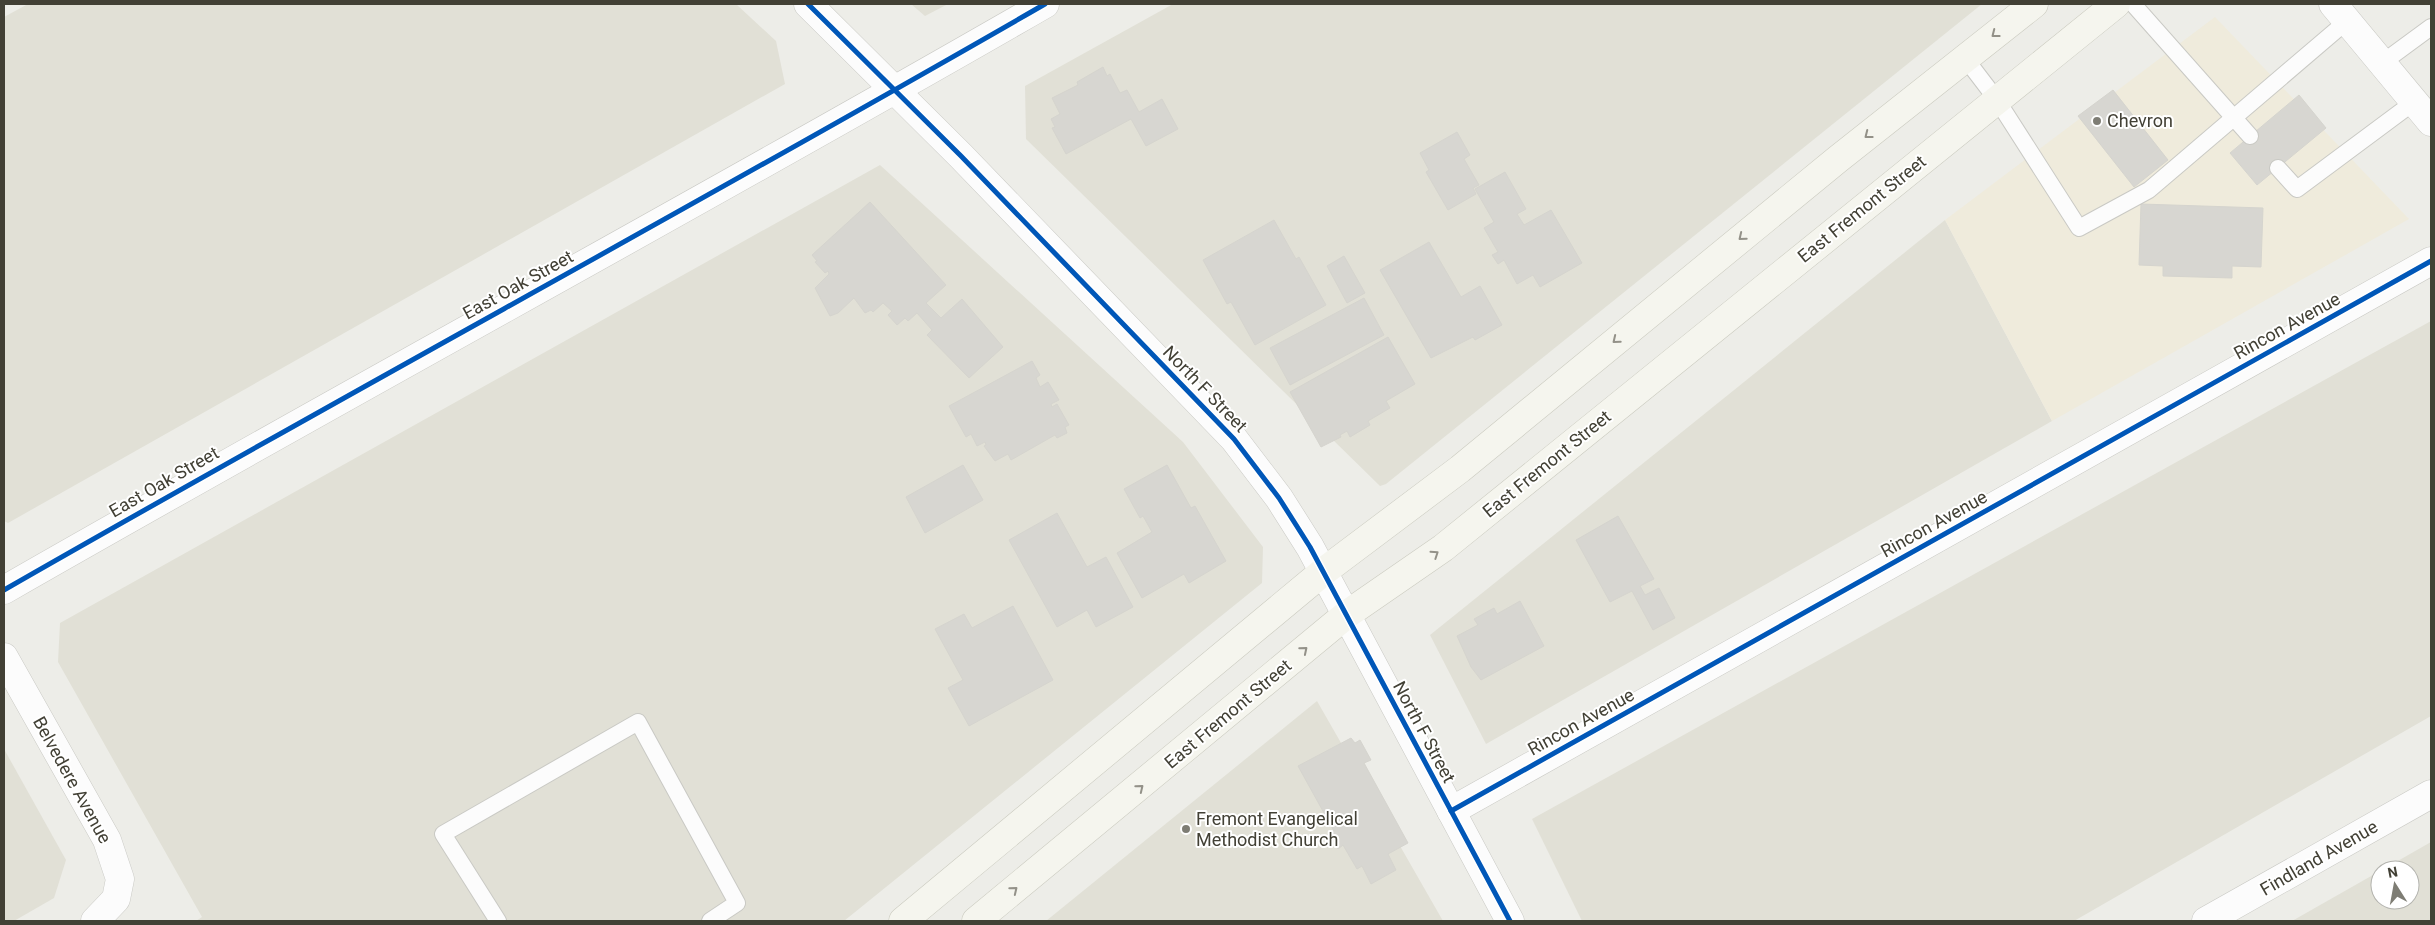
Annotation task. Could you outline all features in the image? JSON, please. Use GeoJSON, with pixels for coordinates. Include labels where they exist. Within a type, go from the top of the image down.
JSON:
{"type":"FeatureCollection","features":[{"type":"Feature","properties":{"kind":"main road"},"geometry":{"type":"LineString","coordinates":[[903,921],[1323,572],[1460,468],[1838,158],[2034,4]]}},
{"type":"Feature","properties":{"kind":"main road","name":"East Fremont Street"},"geometry":{"type":"LineString","coordinates":[[976,921],[1346,615],[1443,548],[2116,4]]}},
{"type":"Feature","properties":{"kind":"street","name":"North F Street"},"geometry":{"type":"LineString","coordinates":[[808,4],[1234,439],[1279,498],[1323,572],[1510,921]]}},
{"type":"Feature","properties":{"kind":"street","name":"East Oak Street"},"geometry":{"type":"LineString","coordinates":[[4,590],[199,478],[895,91],[1045,4]]}},
{"type":"Feature","properties":{"kind":"street"},"geometry":{"type":"LineString","coordinates":[[2340,12],[2431,122]]}},
{"type":"Feature","properties":{"kind":"street","name":"Rincon Avenue"},"geometry":{"type":"LineString","coordinates":[[1451,811],[2431,261]]}},
{"type":"Feature","properties":{"kind":"street","name":"Belvedere Avenue"},"geometry":{"type":"LineString","coordinates":[[4,657],[107,840],[120,879],[116,899],[102,915]]}},
{"type":"Feature","properties":{"kind":"street","name":"Findland Avenue"},"geometry":{"type":"LineString","coordinates":[[2206,921],[2431,794]]}},
{"type":"Feature","properties":{"kind":"lane"},"geometry":{"type":"LineString","coordinates":[[2133,4],[2250,136]]}},
{"type":"Feature","properties":{"kind":"lane"},"geometry":{"type":"LineString","coordinates":[[1965,58],[1997,100],[2080,228],[2149,190],[2233,117],[2340,12]]}},
{"type":"Feature","properties":{"kind":"lane"},"geometry":{"type":"LineString","coordinates":[[2382,63],[2431,27]]}},
{"type":"Feature","properties":{"kind":"lane"},"geometry":{"type":"LineString","coordinates":[[2278,168],[2297,189],[2414,102]]}},
{"type":"Feature","properties":{"kind":"lane"},"geometry":{"type":"LineString","coordinates":[[498,921],[443,834],[638,722],[737,903],[710,921]]}},
{"type":"Feature","properties":{"kind":"shaded area"},"geometry":{"type":"Polygon","coordinates":[[[28,4],[736,4],[776,41],[785,84],[8,523],[4,521],[4,17],[28,4]]]}},
{"type":"Feature","properties":{"kind":"shaded area"},"geometry":{"type":"Polygon","coordinates":[[[911,4],[948,4],[925,16],[911,4]]]}},
{"type":"Feature","properties":{"kind":"shaded area"},"geometry":{"type":"Polygon","coordinates":[[[1173,4],[1982,4],[1386,484],[1380,486],[1026,139],[1025,86],[1173,4]]]}},
{"type":"Feature","properties":{"kind":"shaded area"},"geometry":{"type":"Polygon","coordinates":[[[2215,17],[2409,219],[2052,421],[1945,220],[2215,17]]]}},
{"type":"Feature","properties":{"kind":"shaded area"},"geometry":{"type":"Polygon","coordinates":[[[880,165],[1183,442],[1263,547],[1262,583],[844,921],[196,921],[202,917],[58,662],[60,623],[880,165]]]}},
{"type":"Feature","properties":{"kind":"shaded area"},"geometry":{"type":"Polygon","coordinates":[[[1945,220],[2052,421],[1486,744],[1430,635],[1945,220]]]}},
{"type":"Feature","properties":{"kind":"shaded area"},"geometry":{"type":"Polygon","coordinates":[[[2431,321],[2431,716],[2074,921],[1582,921],[1532,819],[2431,321]]]}},
{"type":"Feature","properties":{"kind":"shaded area"},"geometry":{"type":"Polygon","coordinates":[[[1317,701],[1443,921],[1046,921],[1317,701]]]}},
{"type":"Feature","properties":{"kind":"shaded area"},"geometry":{"type":"Polygon","coordinates":[[[4,749],[66,860],[54,898],[14,921],[4,921],[4,749]]]}},
{"type":"Feature","properties":{"kind":"shaded area"},"geometry":{"type":"Polygon","coordinates":[[[2431,842],[2431,921],[2292,921],[2370,877],[2370,910],[2420,910],[2420,860],[2400,860],[2431,842]]]}},
{"type":"Feature","properties":{"kind":"building"},"geometry":{"type":"Polygon","coordinates":[[[1103,67],[1107,76],[1110,74],[1120,93],[1127,90],[1139,112],[1162,99],[1178,129],[1146,146],[1131,119],[1066,154],[1052,128],[1055,127],[1051,119],[1060,114],[1052,98],[1078,85],[1077,82],[1103,67]]]}},
{"type":"Feature","properties":{"kind":"building"},"geometry":{"type":"Polygon","coordinates":[[[2113,90],[2168,160],[2134,187],[2078,116],[2113,90]]]}},
{"type":"Feature","properties":{"kind":"building"},"geometry":{"type":"Polygon","coordinates":[[[2299,95],[2326,128],[2257,185],[2230,153],[2299,95]]]}},
{"type":"Feature","properties":{"kind":"building"},"geometry":{"type":"Polygon","coordinates":[[[1457,132],[1470,155],[1464,159],[1479,185],[1473,188],[1476,194],[1448,210],[1426,172],[1429,170],[1420,153],[1457,132]]]}},
{"type":"Feature","properties":{"kind":"building"},"geometry":{"type":"Polygon","coordinates":[[[1505,172],[1526,209],[1517,214],[1524,225],[1551,210],[1582,263],[1540,287],[1533,275],[1517,284],[1504,260],[1498,264],[1492,255],[1498,252],[1484,228],[1494,222],[1475,189],[1505,172]]]}},
{"type":"Feature","properties":{"kind":"building"},"geometry":{"type":"Polygon","coordinates":[[[870,202],[946,285],[926,303],[941,318],[962,299],[1003,347],[969,378],[927,335],[932,330],[917,313],[908,321],[905,318],[897,325],[888,315],[892,311],[883,303],[873,312],[871,310],[865,313],[854,298],[838,313],[830,316],[815,288],[829,274],[828,271],[825,273],[815,262],[817,261],[812,255],[870,202]]]}},
{"type":"Feature","properties":{"kind":"building"},"geometry":{"type":"Polygon","coordinates":[[[2141,204],[2263,208],[2261,267],[2232,266],[2232,278],[2163,276],[2163,266],[2139,265],[2141,204]]]}},
{"type":"Feature","properties":{"kind":"building"},"geometry":{"type":"Polygon","coordinates":[[[1274,220],[1296,259],[1299,257],[1326,305],[1255,345],[1231,302],[1227,304],[1203,260],[1274,220]]]}},
{"type":"Feature","properties":{"kind":"building"},"geometry":{"type":"Polygon","coordinates":[[[1429,242],[1461,297],[1480,286],[1502,325],[1475,340],[1473,337],[1431,358],[1380,270],[1429,242]]]}},
{"type":"Feature","properties":{"kind":"building"},"geometry":{"type":"Polygon","coordinates":[[[1344,256],[1365,293],[1347,303],[1327,266],[1344,256]]]}},
{"type":"Feature","properties":{"kind":"building"},"geometry":{"type":"Polygon","coordinates":[[[1364,298],[1384,335],[1290,385],[1270,348],[1364,298]]]}},
{"type":"Feature","properties":{"kind":"building"},"geometry":{"type":"Polygon","coordinates":[[[1388,337],[1415,384],[1386,401],[1390,408],[1368,421],[1370,425],[1350,437],[1347,431],[1340,435],[1341,437],[1321,447],[1290,392],[1388,337]]]}},
{"type":"Feature","properties":{"kind":"building"},"geometry":{"type":"Polygon","coordinates":[[[1032,361],[1040,375],[1036,378],[1040,387],[1048,382],[1059,400],[1051,404],[1052,407],[1057,404],[1069,425],[1065,427],[1067,433],[1057,438],[1055,435],[1011,460],[1008,454],[995,461],[984,446],[986,445],[985,442],[977,446],[971,434],[966,437],[949,406],[1032,361]]]}},
{"type":"Feature","properties":{"kind":"building"},"geometry":{"type":"Polygon","coordinates":[[[963,465],[983,500],[925,533],[906,497],[963,465]]]}},
{"type":"Feature","properties":{"kind":"building"},"geometry":{"type":"Polygon","coordinates":[[[1167,465],[1191,508],[1195,506],[1226,561],[1189,583],[1184,574],[1142,598],[1117,553],[1152,532],[1143,516],[1140,518],[1124,489],[1167,465]]]}},
{"type":"Feature","properties":{"kind":"building"},"geometry":{"type":"Polygon","coordinates":[[[1057,513],[1087,567],[1106,557],[1133,607],[1096,627],[1087,610],[1057,627],[1009,540],[1057,513]]]}},
{"type":"Feature","properties":{"kind":"building"},"geometry":{"type":"Polygon","coordinates":[[[1618,516],[1654,579],[1640,586],[1645,595],[1659,588],[1675,618],[1653,630],[1632,591],[1610,602],[1576,540],[1618,516]]]}},
{"type":"Feature","properties":{"kind":"building"},"geometry":{"type":"Polygon","coordinates":[[[1520,601],[1544,646],[1481,680],[1471,667],[1457,636],[1478,625],[1474,619],[1494,608],[1497,614],[1520,601]]]}},
{"type":"Feature","properties":{"kind":"building"},"geometry":{"type":"Polygon","coordinates":[[[1013,606],[1053,680],[969,726],[948,688],[963,680],[935,629],[964,614],[972,628],[1013,606]]]}},
{"type":"Feature","properties":{"kind":"building"},"geometry":{"type":"Polygon","coordinates":[[[1351,738],[1355,743],[1360,740],[1371,760],[1364,763],[1408,843],[1388,854],[1396,870],[1371,884],[1362,866],[1357,869],[1343,845],[1338,849],[1330,834],[1334,831],[1298,766],[1351,738]]]}},
{"type":"Feature","properties":{"kind":"cycle path"},"geometry":{"type":"LineString","coordinates":[[808,4],[961,156],[1234,439],[1279,498],[1310,547],[1510,921]]}},
{"type":"Feature","properties":{"kind":"cycle path"},"geometry":{"type":"LineString","coordinates":[[4,590],[1045,4]]}},
{"type":"Feature","properties":{"kind":"cycle path"},"geometry":{"type":"LineString","coordinates":[[1451,811],[2431,261]]}},
{"type":"Feature","properties":{"kind":"place","name":"Chevron"},"geometry":{"type":"Point","coordinates":[2097,121]}},
{"type":"Feature","properties":{"kind":"place","name":"Fremont Evangelical Methodist Church"},"geometry":{"type":"Point","coordinates":[1186,829]}}]}
